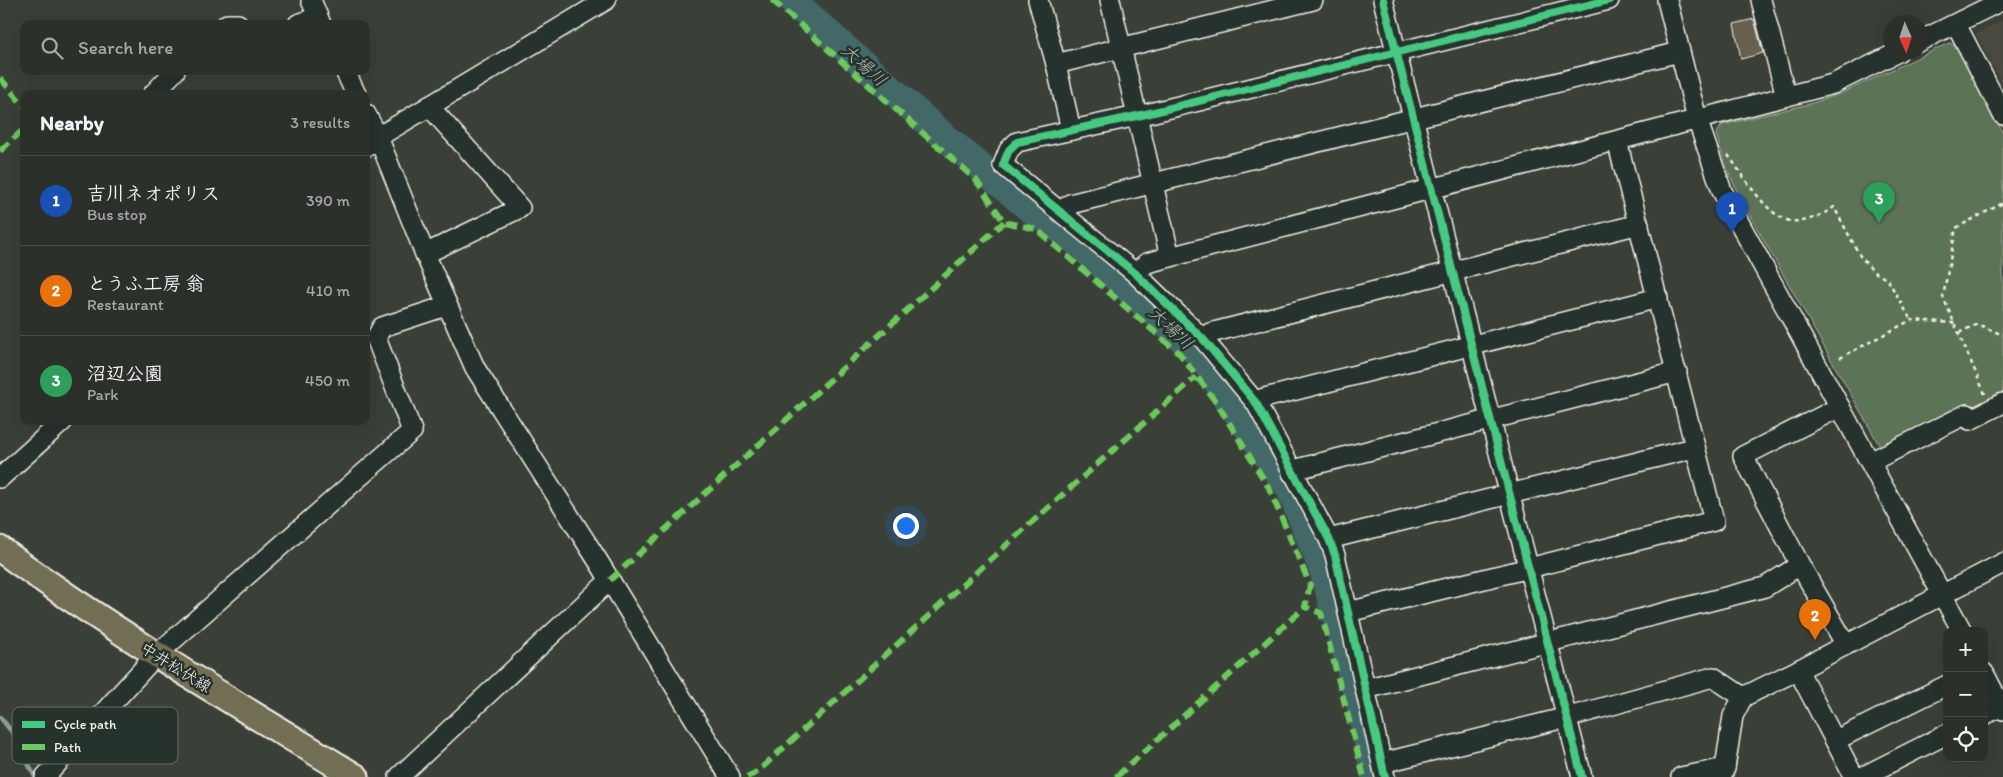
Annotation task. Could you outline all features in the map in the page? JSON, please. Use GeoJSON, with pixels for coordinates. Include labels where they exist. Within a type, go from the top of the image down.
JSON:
{"type":"FeatureCollection","features":[{"type":"Feature","properties":{"kind":"main road","name":"中井松伏線"},"geometry":{"type":"LineString","coordinates":[[0,549],[36,576],[156,655],[356,777]]}},
{"type":"Feature","properties":{"kind":"street"},"geometry":{"type":"LineString","coordinates":[[606,0],[372,142],[425,254],[446,306],[475,368],[610,580],[730,777]]}},
{"type":"Feature","properties":{"kind":"street"},"geometry":{"type":"LineString","coordinates":[[1038,0],[1056,64],[1070,130]]}},
{"type":"Feature","properties":{"kind":"street"},"geometry":{"type":"LineString","coordinates":[[1110,0],[1170,257]]}},
{"type":"Feature","properties":{"kind":"street"},"geometry":{"type":"LineString","coordinates":[[1056,64],[1313,0]]}},
{"type":"Feature","properties":{"kind":"street"},"geometry":{"type":"LineString","coordinates":[[1383,0],[1582,777]]}},
{"type":"Feature","properties":{"kind":"street"},"geometry":{"type":"LineString","coordinates":[[1609,0],[1136,116],[1016,142],[1009,150],[1003,165],[1135,273],[1203,339],[1256,403],[1329,539],[1348,612],[1384,770],[1566,716],[1713,678],[1743,697]]}},
{"type":"Feature","properties":{"kind":"street"},"geometry":{"type":"LineString","coordinates":[[1667,0],[1697,120],[1722,191],[1960,627]]}},
{"type":"Feature","properties":{"kind":"street"},"geometry":{"type":"LineString","coordinates":[[1762,0],[1786,96]]}},
{"type":"Feature","properties":{"kind":"street"},"geometry":{"type":"LineString","coordinates":[[1928,37],[2003,0]]}},
{"type":"Feature","properties":{"kind":"street"},"geometry":{"type":"LineString","coordinates":[[306,20],[317,14]]}},
{"type":"Feature","properties":{"kind":"street"},"geometry":{"type":"LineString","coordinates":[[1956,24],[2003,115]]}},
{"type":"Feature","properties":{"kind":"street"},"geometry":{"type":"LineString","coordinates":[[1060,211],[1070,204],[1680,52]]}},
{"type":"Feature","properties":{"kind":"street"},"geometry":{"type":"LineString","coordinates":[[1135,273],[1147,263],[1833,84],[1883,59]]}},
{"type":"Feature","properties":{"kind":"street"},"geometry":{"type":"LineString","coordinates":[[157,90],[171,75]]}},
{"type":"Feature","properties":{"kind":"street"},"geometry":{"type":"LineString","coordinates":[[347,75],[354,90]]}},
{"type":"Feature","properties":{"kind":"street"},"geometry":{"type":"LineString","coordinates":[[425,254],[520,208],[429,106]]}},
{"type":"Feature","properties":{"kind":"street"},"geometry":{"type":"LineString","coordinates":[[1348,612],[1528,569],[1714,521],[1617,141]]}},
{"type":"Feature","properties":{"kind":"street"},"geometry":{"type":"LineString","coordinates":[[1203,339],[1210,333],[1639,224]]}},
{"type":"Feature","properties":{"kind":"street"},"geometry":{"type":"LineString","coordinates":[[1256,403],[1261,398],[1658,298]]}},
{"type":"Feature","properties":{"kind":"street"},"geometry":{"type":"LineString","coordinates":[[109,707],[156,655],[412,431],[376,338],[382,327],[446,306]]}},
{"type":"Feature","properties":{"kind":"street"},"geometry":{"type":"LineString","coordinates":[[1292,473],[1301,468],[1677,372]]}},
{"type":"Feature","properties":{"kind":"street"},"geometry":{"type":"LineString","coordinates":[[1870,462],[1967,414],[1970,420],[1997,406]]}},
{"type":"Feature","properties":{"kind":"street"},"geometry":{"type":"LineString","coordinates":[[1840,407],[1744,456],[1800,565],[1846,645]]}},
{"type":"Feature","properties":{"kind":"street"},"geometry":{"type":"LineString","coordinates":[[0,478],[59,425]]}},
{"type":"Feature","properties":{"kind":"street"},"geometry":{"type":"LineString","coordinates":[[1329,539],[1694,448]]}},
{"type":"Feature","properties":{"kind":"street"},"geometry":{"type":"LineString","coordinates":[[1681,777],[1723,773],[1733,716],[1743,697],[2003,563]]}},
{"type":"Feature","properties":{"kind":"street"},"geometry":{"type":"LineString","coordinates":[[1365,689],[1765,587],[1800,565]]}},
{"type":"Feature","properties":{"kind":"street"},"geometry":{"type":"LineString","coordinates":[[399,777],[610,580]]}},
{"type":"Feature","properties":{"kind":"street"},"geometry":{"type":"LineString","coordinates":[[1798,670],[1854,777]]}},
{"type":"Feature","properties":{"kind":"street"},"geometry":{"type":"LineString","coordinates":[[1988,681],[2002,708],[1988,713]]}},
{"type":"Feature","properties":{"kind":"street"},"geometry":{"type":"LineString","coordinates":[[1836,740],[1943,687]]}},
{"type":"Feature","properties":{"kind":"street"},"geometry":{"type":"LineString","coordinates":[[1862,777],[1943,736]]}},
{"type":"Feature","properties":{"kind":"street"},"geometry":{"type":"LineString","coordinates":[[45,777],[57,764]]}},
{"type":"Feature","properties":{"kind":"path"},"geometry":{"type":"LineString","coordinates":[[1728,154],[1770,211],[1791,221],[1819,217],[1834,207],[1860,256],[1873,271],[1888,280],[1910,320]]}},
{"type":"Feature","properties":{"kind":"path"},"geometry":{"type":"LineString","coordinates":[[1997,406],[1954,323],[1943,297],[1956,228],[2003,203]]}},
{"type":"Feature","properties":{"kind":"path"},"geometry":{"type":"LineString","coordinates":[[1840,358],[1910,320],[1954,323]]}},
{"type":"Feature","properties":{"kind":"path"},"geometry":{"type":"LineString","coordinates":[[1959,333],[1977,324],[2003,335]]}},
{"type":"Feature","properties":{"kind":"shaded area"},"geometry":{"type":"Polygon","coordinates":[[[2003,20],[2003,86],[1976,34],[2003,20]]]}},
{"type":"Feature","properties":{"kind":"green space"},"geometry":{"type":"Polygon","coordinates":[[[1949,43],[1958,46],[2003,133],[2003,397],[1881,448],[1740,198],[1726,166],[1716,134],[1722,125],[1813,103],[1842,93],[1913,60],[1928,60],[1928,53],[1949,43]]]}},
{"type":"Feature","properties":{"kind":"building"},"geometry":{"type":"Polygon","coordinates":[[[1754,19],[1763,53],[1741,59],[1734,24],[1754,19]]]}},
{"type":"Feature","properties":{"kind":"waterway","name":"大場川"},"geometry":{"type":"LineString","coordinates":[[791,0],[939,132],[1028,207],[1078,243],[1205,360],[1226,397],[1290,489],[1324,572],[1360,705],[1375,777]]}},
{"type":"Feature","properties":{"kind":"waterway"},"geometry":{"type":"LineString","coordinates":[[0,717],[12,732]]}},
{"type":"Feature","properties":{"kind":"waterway"},"geometry":{"type":"LineString","coordinates":[[28,764],[35,777]]}},
{"type":"Feature","properties":{"kind":"marked path"},"geometry":{"type":"LineString","coordinates":[[772,0],[976,180],[1004,222],[1036,229],[1180,354],[1218,405],[1269,488],[1310,585],[1305,607],[1321,613],[1364,777]]}},
{"type":"Feature","properties":{"kind":"marked path"},"geometry":{"type":"LineString","coordinates":[[0,78],[20,101]]}},
{"type":"Feature","properties":{"kind":"marked path"},"geometry":{"type":"LineString","coordinates":[[0,151],[20,133]]}},
{"type":"Feature","properties":{"kind":"marked path"},"geometry":{"type":"LineString","coordinates":[[610,580],[1004,222]]}},
{"type":"Feature","properties":{"kind":"marked path"},"geometry":{"type":"LineString","coordinates":[[747,777],[757,772],[1034,520],[1196,377]]}},
{"type":"Feature","properties":{"kind":"marked path"},"geometry":{"type":"LineString","coordinates":[[1116,777],[1305,607]]}},
{"type":"Feature","properties":{"kind":"cycle path"},"geometry":{"type":"LineString","coordinates":[[1383,0],[1582,777]]}},
{"type":"Feature","properties":{"kind":"cycle path"},"geometry":{"type":"LineString","coordinates":[[1385,777],[1335,555],[1329,539],[1256,403],[1203,339],[1135,273],[1003,165],[1009,150],[1017,142],[1146,114],[1609,0]]}},
{"type":"Feature","properties":{"kind":"place","name":"沼辺公園"},"geometry":{"type":"Point","coordinates":[1879,223]}},
{"type":"Feature","properties":{"kind":"place","name":"吉川ネオポリス"},"geometry":{"type":"Point","coordinates":[1732,233]}},
{"type":"Feature","properties":{"kind":"place","name":"とうふ工房 翁"},"geometry":{"type":"Point","coordinates":[1815,640]}}]}
